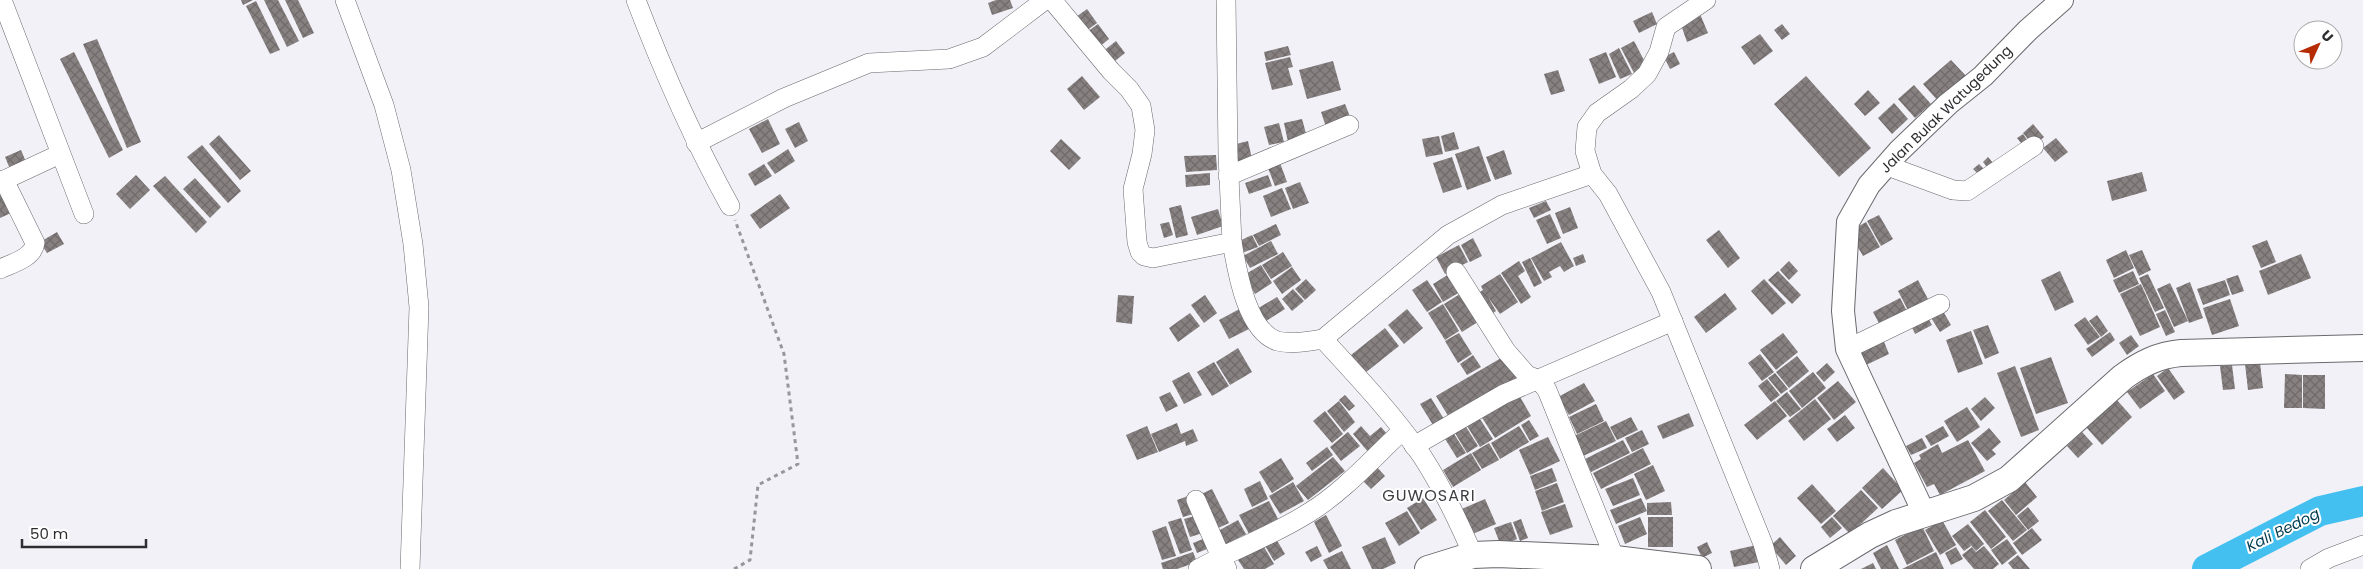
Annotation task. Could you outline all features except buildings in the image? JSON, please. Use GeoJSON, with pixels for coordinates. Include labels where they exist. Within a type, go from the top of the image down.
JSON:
{"type":"FeatureCollection","features":[{"type":"Feature","properties":{"kind":"main road"},"geometry":{"type":"LineString","coordinates":[[1814,569],[1839,562],[1870,535],[1924,513],[1974,498],[2009,480],[2123,377],[2158,356],[2182,353],[2363,348]]}},
{"type":"Feature","properties":{"kind":"main road"},"geometry":{"type":"LineString","coordinates":[[1428,569],[1473,554],[1615,559],[1698,569]]}},
{"type":"Feature","properties":{"kind":"street"},"geometry":{"type":"LineString","coordinates":[[2,0],[84,214]]}},
{"type":"Feature","properties":{"kind":"street"},"geometry":{"type":"LineString","coordinates":[[345,0],[384,105],[402,170],[413,244],[419,307],[410,569]]}},
{"type":"Feature","properties":{"kind":"street"},"geometry":{"type":"LineString","coordinates":[[636,0],[660,63],[696,143],[730,206]]}},
{"type":"Feature","properties":{"kind":"street"},"geometry":{"type":"LineString","coordinates":[[696,143],[784,98],[869,62],[949,59],[983,47],[1045,0]]}},
{"type":"Feature","properties":{"kind":"street"},"geometry":{"type":"LineString","coordinates":[[1052,0],[1111,71],[1129,89],[1141,106],[1145,130],[1142,154],[1133,189],[1137,242],[1140,252],[1144,256],[1153,258],[1232,242]]}},
{"type":"Feature","properties":{"kind":"street"},"geometry":{"type":"LineString","coordinates":[[1226,0],[1228,176],[1232,242],[1248,308],[1264,333],[1276,340],[1290,343],[1323,339],[1448,235],[1502,205],[1592,174]]}},
{"type":"Feature","properties":{"kind":"street"},"geometry":{"type":"LineString","coordinates":[[1706,0],[1666,27],[1659,52],[1647,74],[1632,89],[1597,113],[1587,127],[1585,150],[1592,174],[1608,194],[1661,292],[1763,544],[1770,569]]}},
{"type":"Feature","properties":{"kind":"street","name":"Jalan Bulak Watugedung"},"geometry":{"type":"LineString","coordinates":[[1924,513],[1847,349],[1843,311],[1848,222],[1869,185],[1885,165],[1948,104],[1983,76],[2028,30],[2062,0]]}},
{"type":"Feature","properties":{"kind":"street"},"geometry":{"type":"LineString","coordinates":[[1228,176],[1349,125]]}},
{"type":"Feature","properties":{"kind":"street"},"geometry":{"type":"LineString","coordinates":[[1885,165],[1953,190],[1967,191],[2034,146]]}},
{"type":"Feature","properties":{"kind":"street"},"geometry":{"type":"LineString","coordinates":[[0,269],[30,255],[34,249],[35,242],[2,181],[60,154]]}},
{"type":"Feature","properties":{"kind":"street"},"geometry":{"type":"LineString","coordinates":[[1456,272],[1506,351],[1526,376],[1539,380],[1547,390],[1615,559]]}},
{"type":"Feature","properties":{"kind":"street"},"geometry":{"type":"LineString","coordinates":[[1847,349],[1940,304]]}},
{"type":"Feature","properties":{"kind":"street"},"geometry":{"type":"LineString","coordinates":[[1414,446],[1504,394],[1673,321]]}},
{"type":"Feature","properties":{"kind":"street"},"geometry":{"type":"LineString","coordinates":[[1323,339],[1414,446],[1441,489],[1473,554]]}},
{"type":"Feature","properties":{"kind":"street"},"geometry":{"type":"LineString","coordinates":[[1198,569],[1224,563],[1261,539],[1311,512],[1342,487],[1402,431]]}},
{"type":"Feature","properties":{"kind":"street"},"geometry":{"type":"LineString","coordinates":[[1196,500],[1224,563]]}},
{"type":"Feature","properties":{"kind":"street"},"geometry":{"type":"LineString","coordinates":[[2310,569],[2329,558],[2363,545]]}},
{"type":"Feature","properties":{"kind":"path"},"geometry":{"type":"LineString","coordinates":[[730,206],[784,354],[798,464],[758,485],[750,560],[734,569]]}},
{"type":"Feature","properties":{"kind":"waterway","name":"Kali Bedog"},"geometry":{"type":"LineString","coordinates":[[2207,569],[2320,511],[2363,501]]}},
{"type":"Feature","properties":{"kind":"district","name":"GUWOSARI"},"geometry":{"type":"Point","coordinates":[1429,495]}}]}
